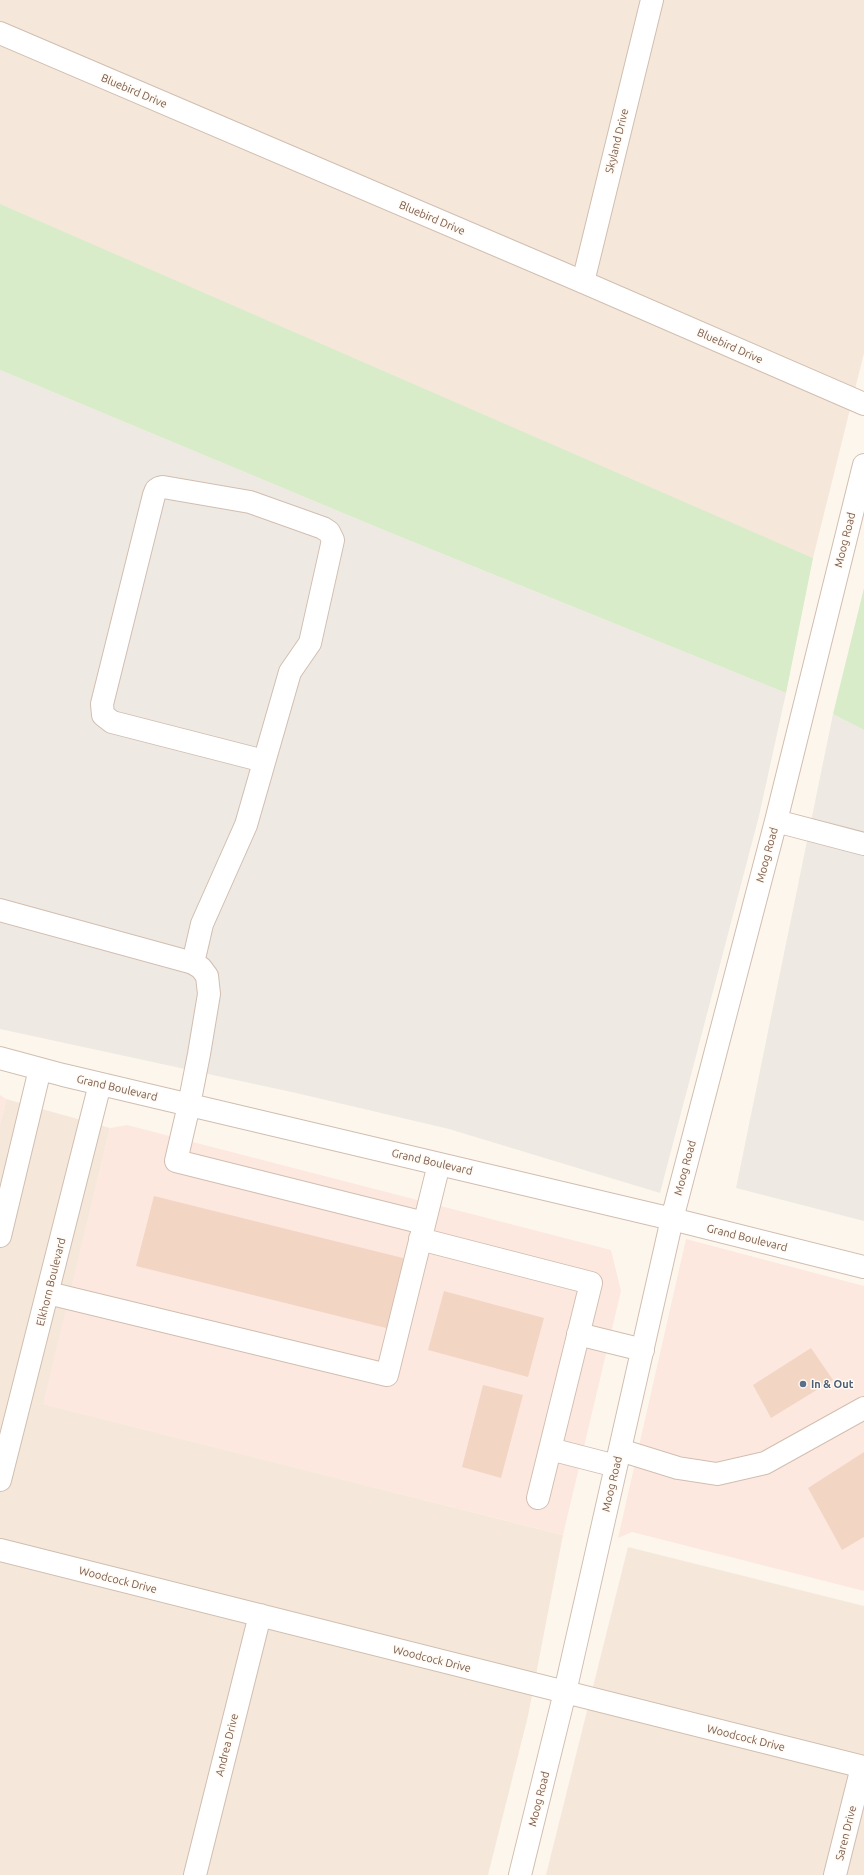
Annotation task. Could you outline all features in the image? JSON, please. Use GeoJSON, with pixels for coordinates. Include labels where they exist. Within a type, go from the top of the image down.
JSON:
{"type":"FeatureCollection","features":[{"type":"Feature","properties":{"kind":"street","name":"Skyland Drive"},"geometry":{"type":"LineString","coordinates":[[583,282],[652,0]]}},
{"type":"Feature","properties":{"kind":"street","name":"Bluebird Drive"},"geometry":{"type":"LineString","coordinates":[[0,33],[583,282],[864,404]]}},
{"type":"Feature","properties":{"kind":"street","name":"Moog Road"},"geometry":{"type":"LineString","coordinates":[[520,1875],[565,1692],[672,1219],[776,821],[864,465]]}},
{"type":"Feature","properties":{"kind":"street"},"geometry":{"type":"LineString","coordinates":[[193,963],[202,924],[246,825],[290,672],[310,643],[332,547],[332,536],[323,528],[250,502],[163,487],[159,488],[156,490],[154,495],[102,704],[103,715],[112,722],[264,761]]}},
{"type":"Feature","properties":{"kind":"street"},"geometry":{"type":"LineString","coordinates":[[776,821],[864,844]]}},
{"type":"Feature","properties":{"kind":"street"},"geometry":{"type":"LineString","coordinates":[[0,910],[193,963],[201,968],[208,976],[209,984],[189,1105],[176,1161],[422,1231],[591,1283],[538,1498]]}},
{"type":"Feature","properties":{"kind":"street","name":"Grand Boulevard"},"geometry":{"type":"LineString","coordinates":[[0,1058],[100,1084],[672,1219],[864,1267]]}},
{"type":"Feature","properties":{"kind":"street"},"geometry":{"type":"LineString","coordinates":[[0,1236],[40,1069]]}},
{"type":"Feature","properties":{"kind":"street","name":"Elkhorn Boulevard"},"geometry":{"type":"LineString","coordinates":[[0,1480],[100,1084]]}},
{"type":"Feature","properties":{"kind":"street"},"geometry":{"type":"LineString","coordinates":[[48,1293],[387,1375],[439,1164]]}},
{"type":"Feature","properties":{"kind":"street"},"geometry":{"type":"LineString","coordinates":[[578,1334],[643,1350]]}},
{"type":"Feature","properties":{"kind":"street"},"geometry":{"type":"LineString","coordinates":[[550,1450],[618,1458],[717,1474],[765,1463],[864,1408]]}},
{"type":"Feature","properties":{"kind":"street","name":"Woodcock Drive"},"geometry":{"type":"LineString","coordinates":[[0,1550],[863,1767]]}},
{"type":"Feature","properties":{"kind":"street","name":"Andrea Drive"},"geometry":{"type":"LineString","coordinates":[[195,1875],[260,1615]]}},
{"type":"Feature","properties":{"kind":"street","name":"Saren Drive"},"geometry":{"type":"LineString","coordinates":[[835,1875],[863,1767]]}},
{"type":"Feature","properties":{"kind":"shaded area"},"geometry":{"type":"Polygon","coordinates":[[[0,0],[864,0],[864,353],[813,558],[0,212],[0,0]]]}},
{"type":"Feature","properties":{"kind":"shaded area"},"geometry":{"type":"Polygon","coordinates":[[[0,370],[386,531],[786,693],[759,816],[660,1193],[449,1129],[296,1093],[0,1029],[0,370]]]}},
{"type":"Feature","properties":{"kind":"shaded area"},"geometry":{"type":"Polygon","coordinates":[[[833,714],[864,730],[864,1221],[736,1188],[833,714]]]}},
{"type":"Feature","properties":{"kind":"shaded area"},"geometry":{"type":"Polygon","coordinates":[[[0,1095],[6,1099],[0,1124],[0,1095]]]}},
{"type":"Feature","properties":{"kind":"shaded area"},"geometry":{"type":"Polygon","coordinates":[[[6,1099],[110,1128],[44,1404],[563,1535],[528,1716],[488,1875],[0,1875],[0,1124],[6,1099]]]}},
{"type":"Feature","properties":{"kind":"shaded area"},"geometry":{"type":"Polygon","coordinates":[[[127,1125],[611,1250],[621,1291],[563,1535],[43,1404],[110,1128],[127,1125]]]}},
{"type":"Feature","properties":{"kind":"shaded area"},"geometry":{"type":"Polygon","coordinates":[[[686,1239],[864,1286],[864,1591],[632,1532],[618,1538],[686,1239]]]}},
{"type":"Feature","properties":{"kind":"shaded area"},"geometry":{"type":"Polygon","coordinates":[[[628,1547],[864,1606],[864,1875],[546,1875],[628,1547]]]}},
{"type":"Feature","properties":{"kind":"green space"},"geometry":{"type":"Polygon","coordinates":[[[0,204],[813,558],[786,693],[386,531],[0,370],[0,204]]]}},
{"type":"Feature","properties":{"kind":"green space"},"geometry":{"type":"Polygon","coordinates":[[[864,588],[864,730],[833,714],[864,588]]]}},
{"type":"Feature","properties":{"kind":"building"},"geometry":{"type":"Polygon","coordinates":[[[154,1196],[407,1259],[390,1329],[136,1266],[154,1196]]]}},
{"type":"Feature","properties":{"kind":"building"},"geometry":{"type":"Polygon","coordinates":[[[444,1291],[544,1318],[528,1377],[428,1350],[444,1291]]]}},
{"type":"Feature","properties":{"kind":"building"},"geometry":{"type":"Polygon","coordinates":[[[811,1348],[833,1380],[771,1418],[753,1385],[811,1348]]]}},
{"type":"Feature","properties":{"kind":"building"},"geometry":{"type":"Polygon","coordinates":[[[483,1385],[523,1395],[501,1478],[462,1467],[483,1385]]]}},
{"type":"Feature","properties":{"kind":"building"},"geometry":{"type":"Polygon","coordinates":[[[864,1452],[864,1537],[842,1550],[808,1488],[864,1452]]]}},
{"type":"Feature","properties":{"kind":"place","name":"In & Out"},"geometry":{"type":"Point","coordinates":[803,1384]}}]}
